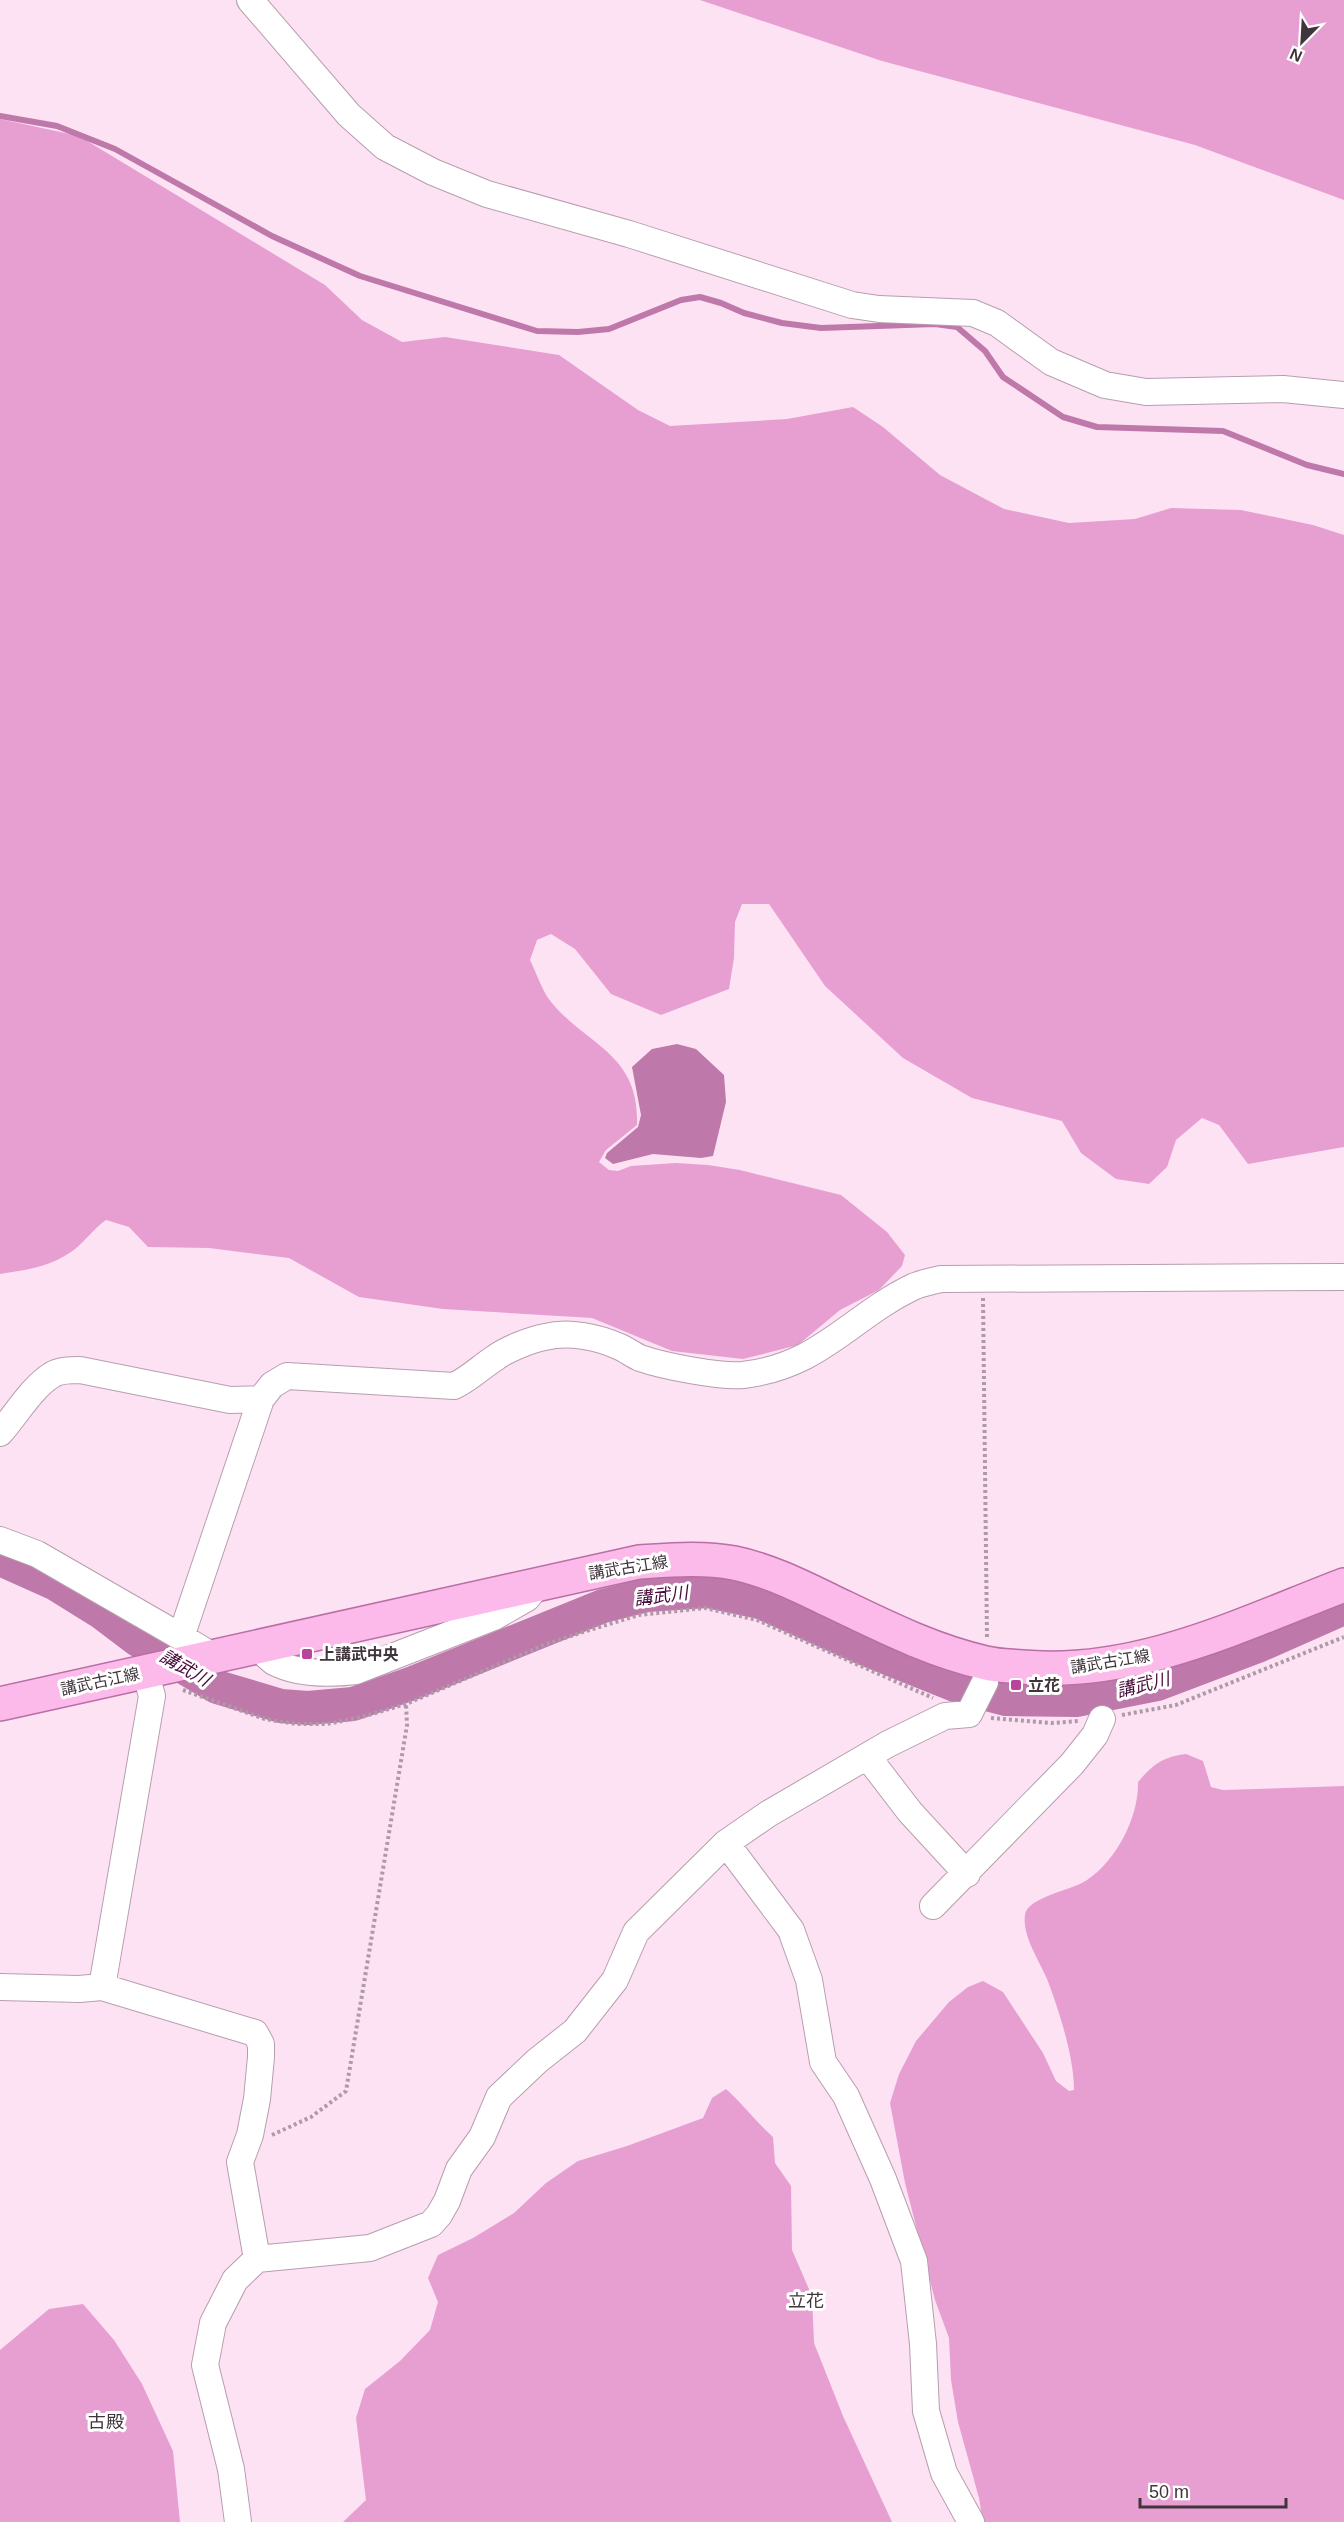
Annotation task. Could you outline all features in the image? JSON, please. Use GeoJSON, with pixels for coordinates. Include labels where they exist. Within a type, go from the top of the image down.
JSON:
{"type":"FeatureCollection","features":[{"type":"Feature","properties":{"kind":"main road","name":"講武古江線"},"geometry":{"type":"LineString","coordinates":[[0,1704],[152,1670],[196,1650],[256,1646],[639,1562],[682,1559],[734,1563],[781,1577],[986,1673],[1109,1665],[1180,1649],[1344,1585]]}},
{"type":"Feature","properties":{"kind":"street"},"geometry":{"type":"LineString","coordinates":[[250,0],[349,115],[385,147],[433,172],[488,195],[629,234],[852,305],[879,309],[974,313],[997,323],[1052,362],[1105,385],[1146,392],[1282,389],[1344,395]]}},
{"type":"Feature","properties":{"kind":"street"},"geometry":{"type":"LineString","coordinates":[[0,1540],[37,1554],[196,1650],[261,1399],[272,1385],[287,1376],[454,1386],[464,1382],[497,1356],[545,1336],[589,1336],[640,1358],[695,1370],[741,1375],[773,1370],[804,1358],[915,1286],[941,1279],[1344,1277]]}},
{"type":"Feature","properties":{"kind":"street"},"geometry":{"type":"LineString","coordinates":[[0,1433],[43,1382],[53,1374],[65,1371],[80,1370],[230,1400],[261,1399]]}},
{"type":"Feature","properties":{"kind":"street"},"geometry":{"type":"LineString","coordinates":[[256,1646],[273,1661],[292,1668],[336,1673],[356,1671],[494,1617],[527,1598],[540,1582]]}},
{"type":"Feature","properties":{"kind":"street"},"geometry":{"type":"LineString","coordinates":[[102,1987],[152,1696],[152,1670]]}},
{"type":"Feature","properties":{"kind":"street"},"geometry":{"type":"LineString","coordinates":[[238,2522],[231,2469],[205,2365],[213,2323],[235,2280],[257,2259],[370,2248],[431,2224],[443,2208],[459,2169],[482,2138],[499,2097],[537,2061],[575,2031],[615,1980],[636,1932],[726,1843],[768,1814],[867,1756],[945,1716],[972,1710],[986,1673]]}},
{"type":"Feature","properties":{"kind":"street"},"geometry":{"type":"LineString","coordinates":[[933,1906],[967,1874],[1072,1764],[1095,1735],[1102,1719]]}},
{"type":"Feature","properties":{"kind":"street"},"geometry":{"type":"LineString","coordinates":[[867,1756],[910,1812],[967,1874]]}},
{"type":"Feature","properties":{"kind":"street"},"geometry":{"type":"LineString","coordinates":[[726,1843],[791,1930],[809,1980],[823,2062],[846,2096],[883,2179],[914,2261],[923,2344],[926,2411],[944,2473],[970,2522]]}},
{"type":"Feature","properties":{"kind":"street"},"geometry":{"type":"LineString","coordinates":[[0,1987],[79,1989],[102,1987],[255,2033],[261,2044],[257,2099],[250,2135],[240,2162],[257,2259]]}},
{"type":"Feature","properties":{"kind":"path"},"geometry":{"type":"LineString","coordinates":[[983,1277],[986,1673]]}},
{"type":"Feature","properties":{"kind":"path"},"geometry":{"type":"LineString","coordinates":[[152,1670],[177,1687],[236,1711],[296,1724],[327,1724],[362,1717],[406,1704],[544,1645],[583,1632],[639,1615],[705,1608],[757,1620],[934,1699]]}},
{"type":"Feature","properties":{"kind":"path"},"geometry":{"type":"LineString","coordinates":[[972,1710],[1052,1723],[1102,1719],[1176,1705],[1344,1636]]}},
{"type":"Feature","properties":{"kind":"path"},"geometry":{"type":"LineString","coordinates":[[250,2135],[266,2137],[280,2134],[310,2117],[346,2091],[405,1737],[406,1704]]}},
{"type":"Feature","properties":{"kind":"shaded area"},"geometry":{"type":"Polygon","coordinates":[[[700,0],[1344,0],[1344,200],[1195,145],[882,61],[700,0]]]}},
{"type":"Feature","properties":{"kind":"shaded area"},"geometry":{"type":"Polygon","coordinates":[[[0,119],[79,136],[325,285],[362,320],[402,342],[445,337],[559,355],[638,410],[670,426],[787,419],[853,407],[883,427],[940,475],[1004,509],[1069,523],[1135,519],[1171,508],[1241,510],[1313,525],[1344,535],[1344,1147],[1248,1164],[1219,1125],[1202,1118],[1176,1140],[1167,1167],[1149,1184],[1116,1179],[1081,1153],[1062,1121],[972,1098],[903,1058],[825,986],[769,904],[742,904],[735,922],[734,958],[729,989],[661,1015],[611,994],[575,949],[551,934],[537,940],[530,960],[548,998],[562,1014],[607,1051],[629,1081],[635,1100],[637,1125],[606,1150],[599,1162],[609,1170],[618,1171],[631,1166],[676,1163],[708,1165],[740,1170],[841,1195],[887,1232],[905,1255],[902,1266],[879,1290],[840,1310],[798,1345],[743,1359],[672,1351],[592,1318],[443,1309],[359,1297],[289,1258],[209,1248],[148,1247],[129,1227],[106,1220],[63,1257],[37,1267],[0,1274],[0,119]]]}},
{"type":"Feature","properties":{"kind":"shaded area"},"geometry":{"type":"Polygon","coordinates":[[[677,1044],[696,1049],[724,1075],[726,1102],[713,1156],[701,1158],[653,1154],[613,1164],[605,1158],[607,1153],[638,1127],[641,1115],[632,1067],[652,1049],[677,1044]]]}},
{"type":"Feature","properties":{"kind":"shaded area"},"geometry":{"type":"Polygon","coordinates":[[[1186,1754],[1203,1761],[1211,1787],[1223,1790],[1344,1786],[1344,2522],[983,2522],[979,2498],[958,2422],[951,2380],[949,2338],[935,2300],[905,2183],[890,2103],[899,2074],[916,2041],[949,2002],[968,1987],[983,1981],[1003,1992],[1043,2053],[1056,2081],[1069,2091],[1074,2090],[1065,2034],[1047,1979],[1026,1931],[1025,1915],[1034,1903],[1080,1884],[1098,1872],[1124,1837],[1135,1809],[1138,1782],[1159,1762],[1186,1754]]]}},
{"type":"Feature","properties":{"kind":"shaded area"},"geometry":{"type":"Polygon","coordinates":[[[726,2089],[773,2137],[775,2163],[791,2186],[792,2250],[812,2296],[814,2343],[843,2416],[892,2522],[343,2522],[366,2500],[356,2418],[365,2389],[400,2361],[430,2330],[438,2302],[428,2278],[438,2255],[473,2238],[514,2213],[546,2183],[578,2161],[703,2118],[712,2098],[726,2089]]]}},
{"type":"Feature","properties":{"kind":"shaded area"},"geometry":{"type":"Polygon","coordinates":[[[83,2304],[114,2340],[142,2384],[173,2451],[180,2522],[0,2522],[0,2350],[49,2309],[83,2304]]]}},
{"type":"Feature","properties":{"kind":"waterway"},"geometry":{"type":"LineString","coordinates":[[0,116],[57,126],[115,149],[272,236],[360,276],[537,331],[578,332],[609,329],[681,300],[700,297],[744,313],[782,323],[821,328],[935,324],[957,327],[985,351],[1003,377],[1063,417],[1097,427],[1223,431],[1307,465],[1344,474]]}},
{"type":"Feature","properties":{"kind":"waterway","name":"講武川"},"geometry":{"type":"LineString","coordinates":[[0,1559],[56,1584],[101,1612],[138,1640],[217,1687],[281,1706],[308,1708],[353,1704],[413,1683],[603,1606],[647,1595],[708,1591],[760,1602],[860,1647],[960,1687],[1006,1699],[1076,1700],[1157,1684],[1260,1645],[1344,1608]]}},
{"type":"Feature","properties":{"kind":"place","name":"上講武中央"},"geometry":{"type":"Point","coordinates":[307,1654]}},
{"type":"Feature","properties":{"kind":"place","name":"立花"},"geometry":{"type":"Point","coordinates":[1016,1685]}},
{"type":"Feature","properties":{"kind":"district","name":"立花"},"geometry":{"type":"Point","coordinates":[806,2301]}},
{"type":"Feature","properties":{"kind":"district","name":"古殿"},"geometry":{"type":"Point","coordinates":[106,2422]}}]}
